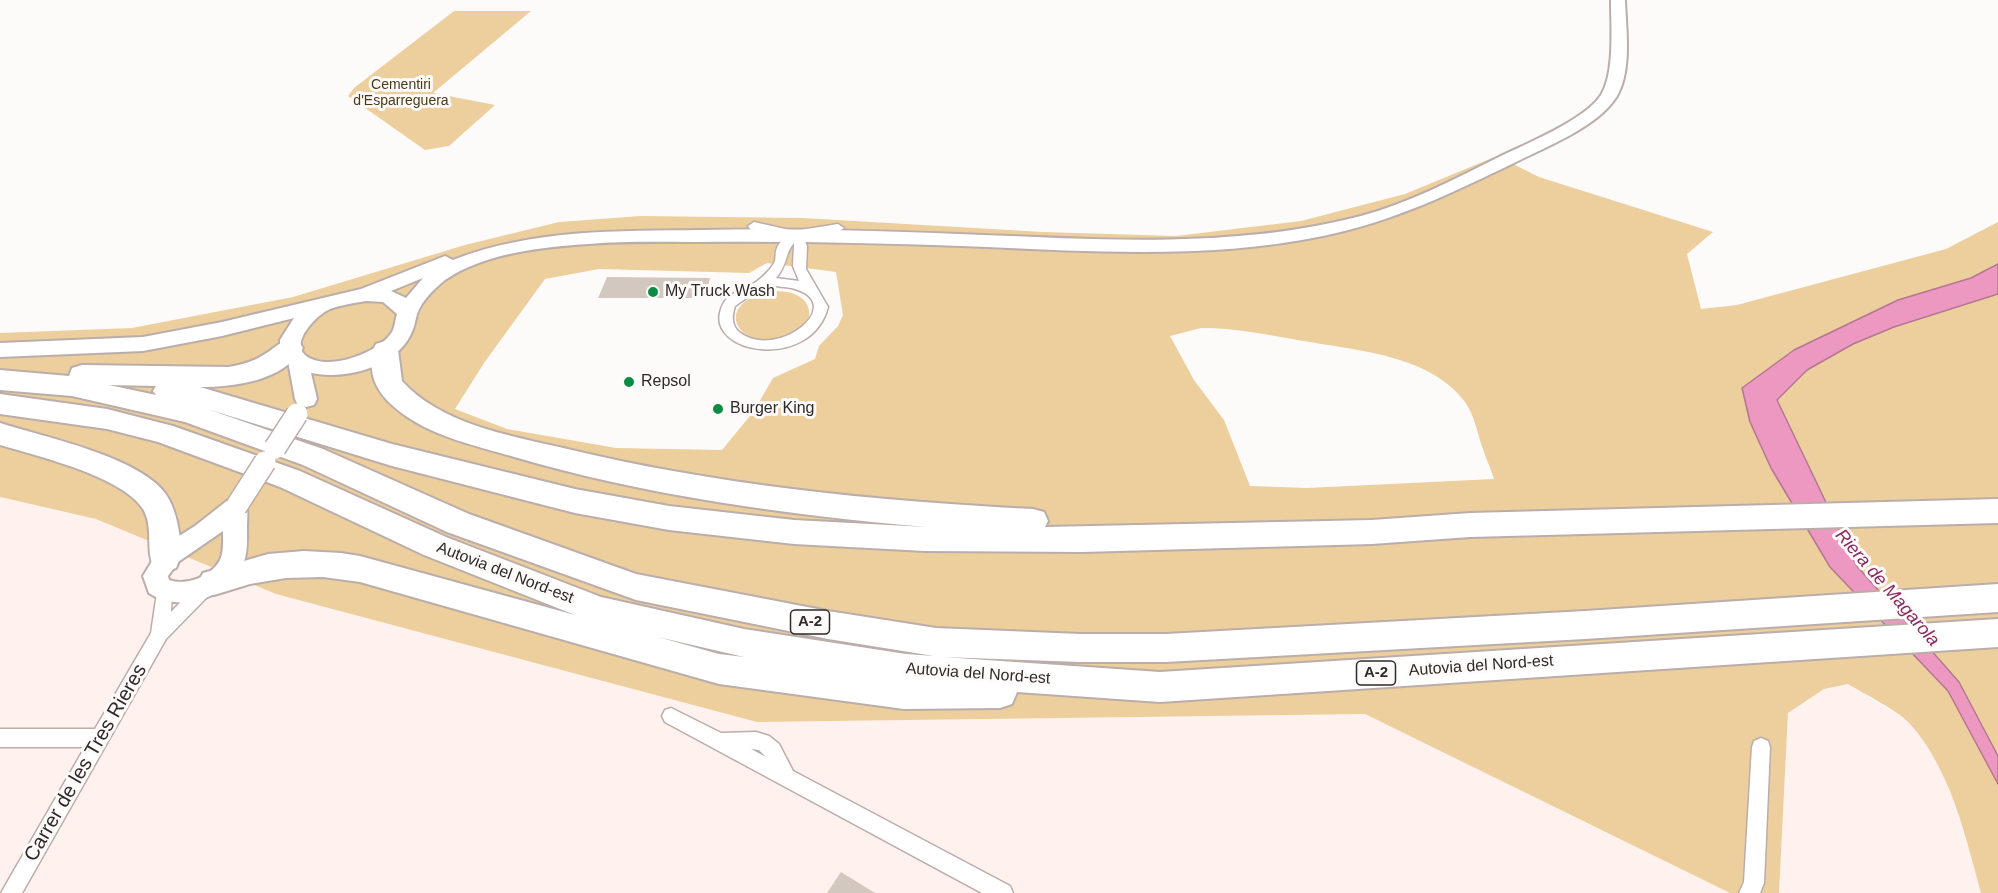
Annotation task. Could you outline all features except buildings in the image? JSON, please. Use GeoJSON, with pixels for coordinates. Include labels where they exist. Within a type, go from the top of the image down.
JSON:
{"type":"FeatureCollection","features":[{"type":"Feature","properties":{"kind":"highway"},"geometry":{"type":"LineString","coordinates":[[33,381],[74,375],[234,377],[265,368],[293,349]]}},
{"type":"Feature","properties":{"kind":"highway"},"geometry":{"type":"LineString","coordinates":[[385,350],[386,375],[392,387],[411,405],[456,428],[536,453],[590,466],[742,495],[929,516],[1052,522],[1254,525],[1413,522],[1470,525]]}},
{"type":"Feature","properties":{"kind":"highway","name":"Autovia del Nord-est"},"geometry":{"type":"LineString","coordinates":[[0,380],[72,386],[189,414],[313,457],[458,523],[636,587],[828,625],[936,642],[1080,648],[1166,648],[1585,625],[1998,598]]}},
{"type":"Feature","properties":{"kind":"highway"},"geometry":{"type":"LineString","coordinates":[[72,386],[97,384],[147,388],[205,398],[392,455],[575,501],[669,518],[794,532],[925,539],[1082,540],[1372,532],[1470,525],[1998,511]]}},
{"type":"Feature","properties":{"kind":"highway","name":"Autovia del Nord-est"},"geometry":{"type":"LineString","coordinates":[[0,404],[58,410],[163,433],[290,479],[435,546],[598,610],[744,643],[906,669],[1160,687],[1998,633]]}},
{"type":"Feature","properties":{"kind":"highway"},"geometry":{"type":"LineString","coordinates":[[0,434],[67,455],[137,483],[155,503],[161,518],[165,531],[165,559]]}},
{"type":"Feature","properties":{"kind":"highway"},"geometry":{"type":"LineString","coordinates":[[211,584],[252,569],[284,564],[330,564],[360,569],[719,669],[904,694],[1122,693],[1160,687]]}},
{"type":"Feature","properties":{"kind":"main road"},"geometry":{"type":"LineString","coordinates":[[0,350],[143,344],[222,329],[366,294],[485,248],[559,233],[589,230],[836,232],[1026,243],[1160,247],[1256,241],[1347,225],[1424,200],[1534,146],[1602,106],[1610,96],[1614,85],[1618,45],[1618,0]]}},
{"type":"Feature","properties":{"kind":"main road"},"geometry":{"type":"LineString","coordinates":[[236,507],[230,565],[211,584],[182,594],[164,591],[157,585],[156,579],[165,559],[236,507],[301,406],[351,366],[385,350],[405,328],[407,314],[423,291],[443,274],[471,261],[531,245],[587,239],[757,230],[793,245],[836,232]]}},
{"type":"Feature","properties":{"kind":"main road"},"geometry":{"type":"LineString","coordinates":[[366,294],[398,301],[407,314]]}},
{"type":"Feature","properties":{"kind":"main road"},"geometry":{"type":"LineString","coordinates":[[301,406],[293,349],[306,318],[330,303]]}},
{"type":"Feature","properties":{"kind":"main road"},"geometry":{"type":"LineString","coordinates":[[222,329],[269,328],[293,349],[305,365],[326,369],[351,366]]}},
{"type":"Feature","properties":{"kind":"main road"},"geometry":{"type":"LineString","coordinates":[[193,540],[204,537],[219,538],[232,547]]}},
{"type":"Feature","properties":{"kind":"street"},"geometry":{"type":"LineString","coordinates":[[762,284],[793,245]]}},
{"type":"Feature","properties":{"kind":"street"},"geometry":{"type":"LineString","coordinates":[[793,245],[799,268],[809,289],[817,296],[821,304],[821,314],[809,332],[783,344],[754,344],[742,340],[729,330],[726,320],[727,311],[742,293],[762,284],[787,282],[809,289]]}},
{"type":"Feature","properties":{"kind":"street","name":"Carrer de les Tres Rieres"},"geometry":{"type":"LineString","coordinates":[[12,893],[160,634],[211,584]]}},
{"type":"Feature","properties":{"kind":"street","name":"Carrer de les Tres Rieres"},"geometry":{"type":"LineString","coordinates":[[160,634],[164,591]]}},
{"type":"Feature","properties":{"kind":"street"},"geometry":{"type":"LineString","coordinates":[[671,716],[1003,893]]}},
{"type":"Feature","properties":{"kind":"street"},"geometry":{"type":"LineString","coordinates":[[0,738],[100,738]]}},
{"type":"Feature","properties":{"kind":"street"},"geometry":{"type":"LineString","coordinates":[[1749,893],[1754,883],[1761,747]]}},
{"type":"Feature","properties":{"kind":"shaded area"},"geometry":{"type":"Polygon","coordinates":[[[1998,264],[1998,294],[1894,327],[1853,344],[1807,370],[1777,400],[1856,565],[1959,682],[1998,756],[1998,784],[1948,691],[1830,567],[1771,468],[1750,422],[1742,388],[1794,350],[1898,300],[1971,278],[1998,264]]]}},
{"type":"Feature","properties":{"kind":"shaded area"},"geometry":{"type":"Polygon","coordinates":[[[0,497],[96,519],[276,594],[757,722],[1365,714],[1730,893],[0,893],[0,497]]]}},
{"type":"Feature","properties":{"kind":"shaded area"},"geometry":{"type":"Polygon","coordinates":[[[1848,684],[1909,722],[1941,767],[1965,833],[1981,893],[1779,893],[1788,713],[1824,689],[1848,684]]]}},
{"type":"Feature","properties":{"kind":"green space","name":"Cementiri d'Esparreguera"},"geometry":{"type":"Polygon","coordinates":[[[454,11],[531,11],[433,93],[495,105],[449,146],[425,150],[348,96],[354,88],[454,11]]]}},
{"type":"Feature","properties":{"kind":"green space"},"geometry":{"type":"Polygon","coordinates":[[[1497,156],[1539,177],[1713,232],[1687,254],[1701,309],[1737,305],[1946,249],[1998,222],[1998,264],[1971,278],[1898,300],[1742,389],[1830,567],[1948,691],[1998,784],[1998,893],[1981,893],[1955,804],[1924,742],[1905,719],[1848,684],[1824,689],[1788,713],[1779,893],[1730,893],[1365,714],[757,722],[276,594],[96,519],[0,497],[0,333],[132,328],[293,297],[465,245],[559,222],[641,216],[803,218],[1043,232],[1176,236],[1301,221],[1405,194],[1497,156]],[[767,263],[749,273],[599,269],[545,279],[484,363],[455,409],[507,429],[616,448],[722,450],[754,411],[773,378],[815,359],[819,346],[838,326],[843,315],[836,272],[767,263]],[[1201,328],[1170,336],[1194,380],[1224,420],[1250,486],[1307,488],[1494,479],[1468,407],[1451,387],[1434,374],[1394,358],[1372,353],[1228,329],[1201,328]]]}},
{"type":"Feature","properties":{"kind":"green space"},"geometry":{"type":"Polygon","coordinates":[[[771,291],[789,292],[800,297],[809,310],[808,321],[800,330],[781,339],[764,340],[750,337],[740,329],[736,319],[739,308],[750,298],[771,291]]]}},
{"type":"Feature","properties":{"kind":"green space"},"geometry":{"type":"Polygon","coordinates":[[[1998,294],[1998,756],[1959,682],[1856,565],[1777,400],[1807,370],[1853,344],[1894,327],[1998,294]]]}},
{"type":"Feature","properties":{"kind":"place","name":"My Truck Wash"},"geometry":{"type":"Point","coordinates":[653,292]}},
{"type":"Feature","properties":{"kind":"place","name":"Repsol"},"geometry":{"type":"Point","coordinates":[629,382]}},
{"type":"Feature","properties":{"kind":"place","name":"Burger King"},"geometry":{"type":"Point","coordinates":[718,409]}},
{"type":"Feature","properties":{"kind":"water label","name":"Riera de Magarola"},"geometry":{"type":"Point","coordinates":[1887,588]}}]}
